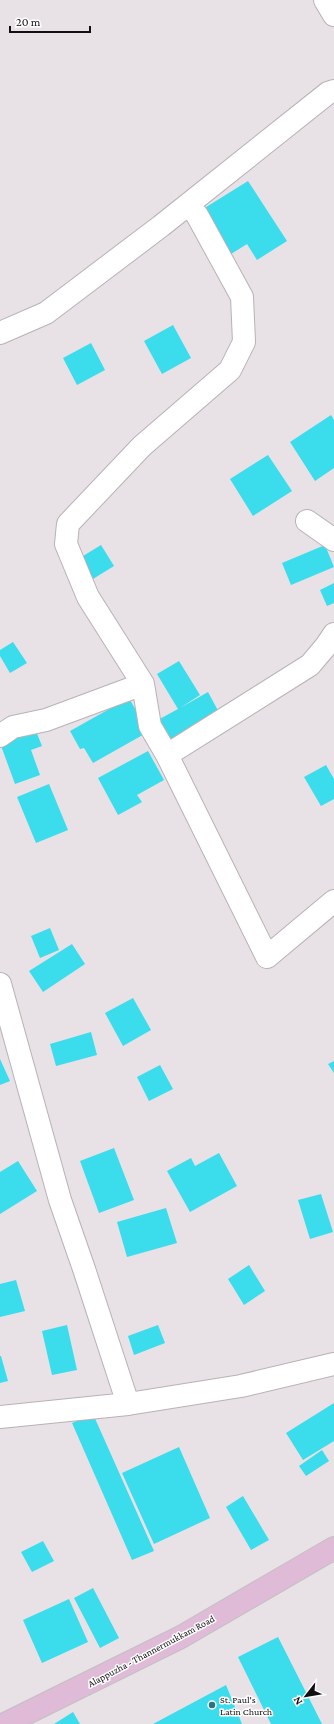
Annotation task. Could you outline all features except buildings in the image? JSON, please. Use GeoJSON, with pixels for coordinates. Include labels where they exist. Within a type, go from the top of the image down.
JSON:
{"type":"FeatureCollection","features":[{"type":"Feature","properties":{"kind":"main road","name":"Alappuzha - Thannermukkam Road"},"geometry":{"type":"LineString","coordinates":[[5,1724],[181,1637],[334,1548]]}},
{"type":"Feature","properties":{"kind":"street"},"geometry":{"type":"LineString","coordinates":[[325,0],[334,15]]}},
{"type":"Feature","properties":{"kind":"street"},"geometry":{"type":"LineString","coordinates":[[0,332],[46,313],[332,96]]}},
{"type":"Feature","properties":{"kind":"street"},"geometry":{"type":"LineString","coordinates":[[188,205],[197,215],[242,296],[244,342],[230,370],[142,446],[68,524],[66,544],[88,597],[143,684],[150,726],[167,755],[266,957],[334,901]]}},
{"type":"Feature","properties":{"kind":"street"},"geometry":{"type":"LineString","coordinates":[[307,521],[334,540]]}},
{"type":"Feature","properties":{"kind":"street"},"geometry":{"type":"LineString","coordinates":[[167,755],[310,664],[326,646],[334,634]]}},
{"type":"Feature","properties":{"kind":"street"},"geometry":{"type":"LineString","coordinates":[[0,736],[13,727],[46,720],[143,684]]}},
{"type":"Feature","properties":{"kind":"street"},"geometry":{"type":"LineString","coordinates":[[0,984],[60,1200],[128,1404]]}},
{"type":"Feature","properties":{"kind":"street"},"geometry":{"type":"LineString","coordinates":[[0,1417],[128,1404],[241,1386],[334,1364]]}},
{"type":"Feature","properties":{"kind":"place","name":"St. Paul's Latin Church"},"geometry":{"type":"Point","coordinates":[212,1705]}}]}
